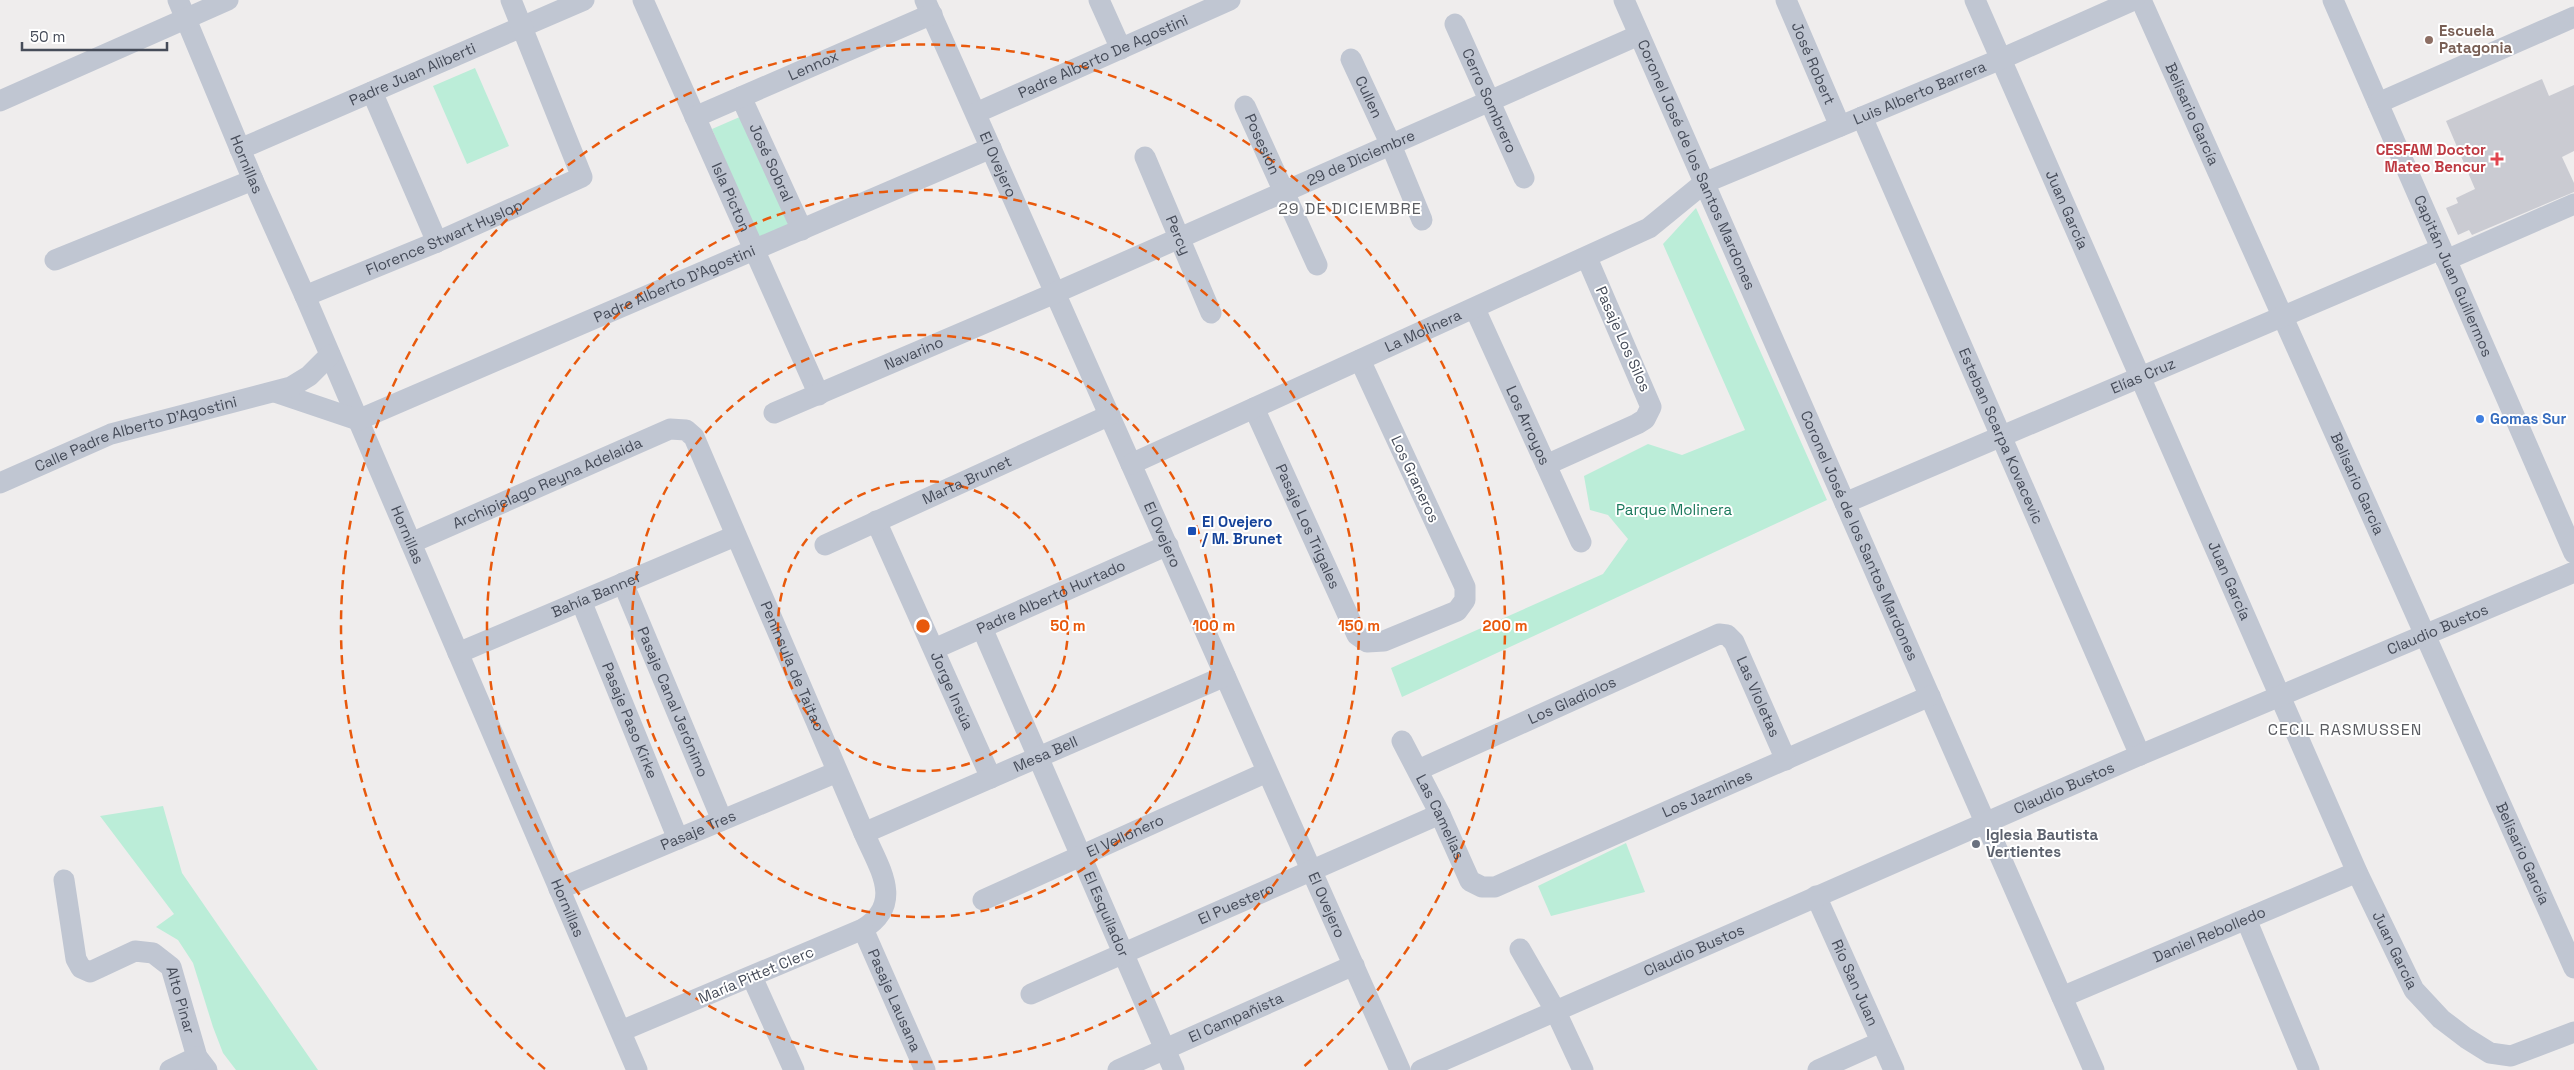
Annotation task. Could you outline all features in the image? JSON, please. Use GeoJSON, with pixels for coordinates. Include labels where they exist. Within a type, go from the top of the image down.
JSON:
{"type":"FeatureCollection","features":[{"type":"Feature","properties":{"kind":"street"},"geometry":{"type":"LineString","coordinates":[[0,101],[182,9],[228,0]]}},
{"type":"Feature","properties":{"kind":"street"},"geometry":{"type":"LineString","coordinates":[[512,0],[524,26]]}},
{"type":"Feature","properties":{"kind":"street","name":"Padre Juan Aliberti"},"geometry":{"type":"LineString","coordinates":[[240,149],[584,0]]}},
{"type":"Feature","properties":{"kind":"street","name":"Isla Picton"},"geometry":{"type":"LineString","coordinates":[[643,0],[819,395]]}},
{"type":"Feature","properties":{"kind":"street"},"geometry":{"type":"LineString","coordinates":[[1099,0],[1121,49]]}},
{"type":"Feature","properties":{"kind":"street","name":"Padre Alberto De Agostini"},"geometry":{"type":"LineString","coordinates":[[976,113],[1230,0]]}},
{"type":"Feature","properties":{"kind":"street","name":"José Robert"},"geometry":{"type":"LineString","coordinates":[[1786,0],[1840,126]]}},
{"type":"Feature","properties":{"kind":"street","name":"Juan García"},"geometry":{"type":"LineString","coordinates":[[1975,0],[2357,872],[2414,990],[2442,1019],[2466,1038],[2490,1053],[2514,1063]]}},
{"type":"Feature","properties":{"kind":"street","name":"Capitán Juan Guillermos"},"geometry":{"type":"LineString","coordinates":[[2333,0],[2574,553]]}},
{"type":"Feature","properties":{"kind":"street","name":"Coronel José de los Santos Mardones"},"geometry":{"type":"LineString","coordinates":[[1627,1],[1704,182],[2094,1070]]}},
{"type":"Feature","properties":{"kind":"street","name":"Luis Alberto Barrera"},"geometry":{"type":"LineString","coordinates":[[1704,182],[2001,59],[2133,1]]}},
{"type":"Feature","properties":{"kind":"street","name":"Belisario García"},"geometry":{"type":"LineString","coordinates":[[2133,1],[2282,316],[2574,968]]}},
{"type":"Feature","properties":{"kind":"street","name":"Lennox"},"geometry":{"type":"LineString","coordinates":[[695,117],[929,7]]}},
{"type":"Feature","properties":{"kind":"street","name":"El Ovejero"},"geometry":{"type":"LineString","coordinates":[[929,7],[1400,1070]]}},
{"type":"Feature","properties":{"kind":"street","name":"Hornillas"},"geometry":{"type":"LineString","coordinates":[[182,9],[253,180],[305,296],[637,1070]]}},
{"type":"Feature","properties":{"kind":"street"},"geometry":{"type":"LineString","coordinates":[[2378,103],[2574,17]]}},
{"type":"Feature","properties":{"kind":"street","name":"Cerro Sombrero"},"geometry":{"type":"LineString","coordinates":[[1455,24],[1524,178]]}},
{"type":"Feature","properties":{"kind":"street","name":"Florence Stwart Hyslop"},"geometry":{"type":"LineString","coordinates":[[305,296],[437,242],[582,177],[524,26]]}},
{"type":"Feature","properties":{"kind":"street","name":"29 de Diciembre"},"geometry":{"type":"LineString","coordinates":[[1056,294],[1640,35]]}},
{"type":"Feature","properties":{"kind":"street","name":"Cullen"},"geometry":{"type":"LineString","coordinates":[[1351,59],[1391,145],[1422,220]]}},
{"type":"Feature","properties":{"kind":"street"},"geometry":{"type":"LineString","coordinates":[[372,92],[437,242]]}},
{"type":"Feature","properties":{"kind":"street","name":"José Sobral"},"geometry":{"type":"LineString","coordinates":[[741,97],[802,230]]}},
{"type":"Feature","properties":{"kind":"street","name":"Posesión"},"geometry":{"type":"LineString","coordinates":[[1245,106],[1317,265]]}},
{"type":"Feature","properties":{"kind":"street","name":"Esteban Scarpa Kovacevic"},"geometry":{"type":"LineString","coordinates":[[1862,117],[2140,755]]}},
{"type":"Feature","properties":{"kind":"street","name":"Padre Alberto D'Agostini"},"geometry":{"type":"LineString","coordinates":[[358,420],[991,148]]}},
{"type":"Feature","properties":{"kind":"street","name":"Percy"},"geometry":{"type":"LineString","coordinates":[[1145,157],[1211,313]]}},
{"type":"Feature","properties":{"kind":"street"},"geometry":{"type":"LineString","coordinates":[[55,260],[253,180]]}},
{"type":"Feature","properties":{"kind":"street","name":"La Molinera"},"geometry":{"type":"LineString","coordinates":[[1131,464],[1587,258],[1649,228],[1704,182]]}},
{"type":"Feature","properties":{"kind":"street","name":"Elías Cruz"},"geometry":{"type":"LineString","coordinates":[[1845,503],[2282,316],[2574,204]]}},
{"type":"Feature","properties":{"kind":"street","name":"Pasaje Los Silos"},"geometry":{"type":"LineString","coordinates":[[1546,465],[1645,419],[1651,407],[1587,258]]}},
{"type":"Feature","properties":{"kind":"street","name":"Navarino"},"geometry":{"type":"LineString","coordinates":[[774,413],[1056,294]]}},
{"type":"Feature","properties":{"kind":"street","name":"Los Arroyos"},"geometry":{"type":"LineString","coordinates":[[1475,309],[1580,542]]}},
{"type":"Feature","properties":{"kind":"street","name":"Calle Padre Alberto D'Agostini"},"geometry":{"type":"LineString","coordinates":[[0,483],[111,434],[275,392],[299,382],[330,355]]}},
{"type":"Feature","properties":{"kind":"street","name":"Los Graneros"},"geometry":{"type":"LineString","coordinates":[[1360,360],[1465,587],[1465,600],[1457,611],[1384,641],[1367,642]]}},
{"type":"Feature","properties":{"kind":"street"},"geometry":{"type":"LineString","coordinates":[[275,392],[358,420]]}},
{"type":"Feature","properties":{"kind":"street","name":"Pasaje Los Trigales"},"geometry":{"type":"LineString","coordinates":[[1254,408],[1356,635],[1367,642]]}},
{"type":"Feature","properties":{"kind":"street","name":"Marta Brunet"},"geometry":{"type":"LineString","coordinates":[[825,545],[1110,415]]}},
{"type":"Feature","properties":{"kind":"street","name":"Archipielago Reyna Adelaida"},"geometry":{"type":"LineString","coordinates":[[410,542],[670,429],[686,430]]}},
{"type":"Feature","properties":{"kind":"street","name":"Península de Taitao"},"geometry":{"type":"LineString","coordinates":[[686,430],[694,437],[886,885],[887,895],[884,907]]}},
{"type":"Feature","properties":{"kind":"street","name":"Jorge Insúa"},"geometry":{"type":"LineString","coordinates":[[876,521],[991,778]]}},
{"type":"Feature","properties":{"kind":"street","name":"Bahía Banner"},"geometry":{"type":"LineString","coordinates":[[458,653],[735,536]]}},
{"type":"Feature","properties":{"kind":"street","name":"Padre Alberto Hurtado"},"geometry":{"type":"LineString","coordinates":[[934,650],[1168,545]]}},
{"type":"Feature","properties":{"kind":"street","name":"Claudio Bustos"},"geometry":{"type":"LineString","coordinates":[[1421,1070],[2140,755],[2574,572]]}},
{"type":"Feature","properties":{"kind":"street","name":"Pasaje Canal Jerónimo"},"geometry":{"type":"LineString","coordinates":[[623,583],[722,820]]}},
{"type":"Feature","properties":{"kind":"street","name":"Pasaje Paso Kirke"},"geometry":{"type":"LineString","coordinates":[[580,602],[678,839]]}},
{"type":"Feature","properties":{"kind":"street","name":"El Esquilador"},"geometry":{"type":"LineString","coordinates":[[982,628],[1174,1070]]}},
{"type":"Feature","properties":{"kind":"street","name":"Los Gladiolos"},"geometry":{"type":"LineString","coordinates":[[1418,770],[1719,634],[1727,635]]}},
{"type":"Feature","properties":{"kind":"street","name":"Las Violetas"},"geometry":{"type":"LineString","coordinates":[[1727,635],[1734,642],[1786,760]]}},
{"type":"Feature","properties":{"kind":"street","name":"Mesa Bell"},"geometry":{"type":"LineString","coordinates":[[864,834],[1225,676]]}},
{"type":"Feature","properties":{"kind":"street","name":"Los Jazmines"},"geometry":{"type":"LineString","coordinates":[[1482,887],[1495,887],[1930,696]]}},
{"type":"Feature","properties":{"kind":"street","name":"Las Camelias"},"geometry":{"type":"LineString","coordinates":[[1402,741],[1440,814],[1470,880],[1482,887]]}},
{"type":"Feature","properties":{"kind":"street","name":"Pasaje Tres"},"geometry":{"type":"LineString","coordinates":[[559,889],[837,772]]}},
{"type":"Feature","properties":{"kind":"street","name":"El Vellonero"},"geometry":{"type":"LineString","coordinates":[[983,900],[1267,772]]}},
{"type":"Feature","properties":{"kind":"street","name":"El Puestero"},"geometry":{"type":"LineString","coordinates":[[1031,994],[1440,814]]}},
{"type":"Feature","properties":{"kind":"street","name":"Daniel Rebolledo"},"geometry":{"type":"LineString","coordinates":[[2062,997],[2357,872]]}},
{"type":"Feature","properties":{"kind":"street","name":"Alto Pinar"},"geometry":{"type":"LineString","coordinates":[[64,880],[76,960],[81,968],[90,972],[136,951],[153,952],[171,967],[202,1063]]}},
{"type":"Feature","properties":{"kind":"street","name":"Río San Juan"},"geometry":{"type":"LineString","coordinates":[[1816,896],[1894,1070]]}},
{"type":"Feature","properties":{"kind":"street","name":"María Pittet Clerc"},"geometry":{"type":"LineString","coordinates":[[620,1031],[863,929],[877,918],[884,907]]}},
{"type":"Feature","properties":{"kind":"street"},"geometry":{"type":"LineString","coordinates":[[2246,919],[2309,1070]]}},
{"type":"Feature","properties":{"kind":"street","name":"Pasaje Lausana"},"geometry":{"type":"LineString","coordinates":[[863,929],[926,1070]]}},
{"type":"Feature","properties":{"kind":"street"},"geometry":{"type":"LineString","coordinates":[[1520,950],[1555,1010],[1583,1070]]}},
{"type":"Feature","properties":{"kind":"street","name":"El Campañista"},"geometry":{"type":"LineString","coordinates":[[1118,1070],[1354,965]]}},
{"type":"Feature","properties":{"kind":"street"},"geometry":{"type":"LineString","coordinates":[[752,977],[794,1070]]}},
{"type":"Feature","properties":{"kind":"street"},"geometry":{"type":"LineString","coordinates":[[2514,1063],[2574,1032]]}},
{"type":"Feature","properties":{"kind":"street"},"geometry":{"type":"LineString","coordinates":[[1818,1070],[1882,1042]]}},
{"type":"Feature","properties":{"kind":"street"},"geometry":{"type":"LineString","coordinates":[[170,1070],[202,1063]]}},
{"type":"Feature","properties":{"kind":"green space"},"geometry":{"type":"Polygon","coordinates":[[[475,68],[509,146],[467,164],[433,86],[475,68]]]}},
{"type":"Feature","properties":{"kind":"green space"},"geometry":{"type":"Polygon","coordinates":[[[742,116],[789,226],[759,239],[712,129],[742,116]]]}},
{"type":"Feature","properties":{"kind":"green space","name":"Parque Molinera"},"geometry":{"type":"Polygon","coordinates":[[[1696,208],[1827,500],[1402,697],[1391,668],[1603,574],[1628,539],[1608,515],[1590,510],[1584,476],[1648,444],[1682,455],[1745,430],[1663,244],[1696,208]]]}},
{"type":"Feature","properties":{"kind":"green space"},"geometry":{"type":"Polygon","coordinates":[[[163,806],[182,873],[318,1070],[236,1070],[223,1053],[193,963],[178,940],[156,927],[174,914],[100,816],[163,806]]]}},
{"type":"Feature","properties":{"kind":"green space"},"geometry":{"type":"Polygon","coordinates":[[[1626,843],[1645,892],[1551,916],[1538,886],[1626,843]]]}},
{"type":"Feature","properties":{"kind":"building","name":"CESFAM Doctor Mateo Bencur"},"geometry":{"type":"Polygon","coordinates":[[[2542,79],[2549,96],[2574,85],[2574,151],[2562,157],[2574,183],[2574,192],[2472,235],[2469,230],[2458,235],[2446,208],[2458,203],[2456,198],[2475,189],[2446,121],[2542,79]]]}},
{"type":"Feature","properties":{"kind":"place","name":"Escuela Patagonia"},"geometry":{"type":"Point","coordinates":[2429,40]}},
{"type":"Feature","properties":{"kind":"place","name":"CESFAM Doctor Mateo Bencur"},"geometry":{"type":"Point","coordinates":[2497,159]}},
{"type":"Feature","properties":{"kind":"place","name":"Gomas Sur"},"geometry":{"type":"Point","coordinates":[2480,419]}},
{"type":"Feature","properties":{"kind":"place","name":"El Ovejero / M. Brunet"},"geometry":{"type":"Point","coordinates":[1192,531]}},
{"type":"Feature","properties":{"kind":"place","name":"Iglesia Bautista Vertientes"},"geometry":{"type":"Point","coordinates":[1976,844]}},
{"type":"Feature","properties":{"kind":"district","name":"29 DE DICIEMBRE"},"geometry":{"type":"Point","coordinates":[1350,208]}},
{"type":"Feature","properties":{"kind":"district","name":"CECIL RASMUSSEN"},"geometry":{"type":"Point","coordinates":[2345,729]}}]}
